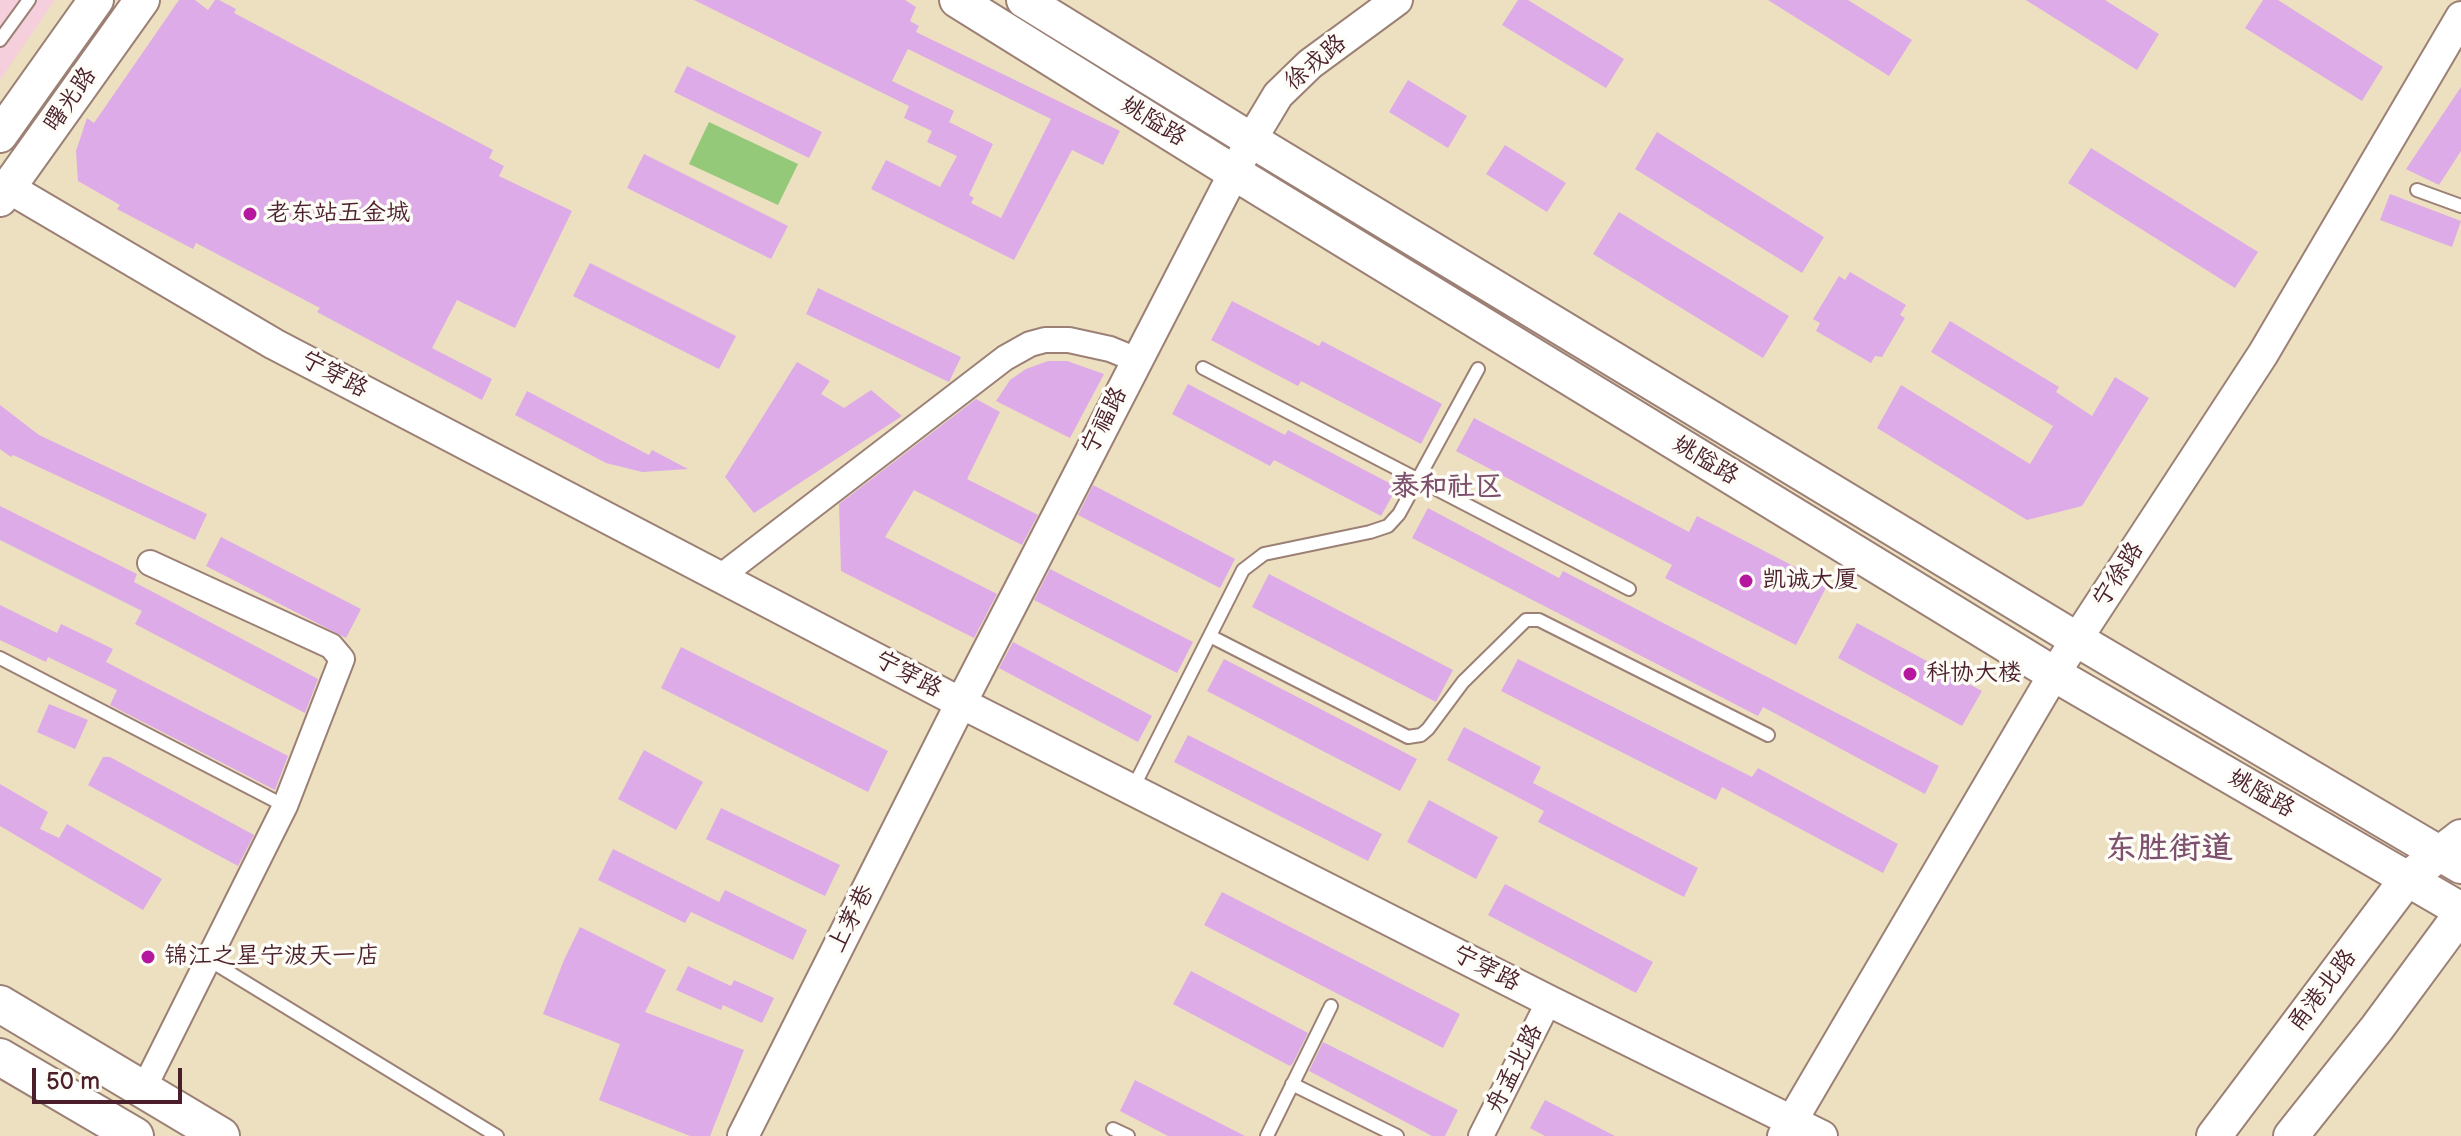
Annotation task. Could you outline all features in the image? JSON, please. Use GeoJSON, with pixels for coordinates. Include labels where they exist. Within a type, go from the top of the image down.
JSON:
{"type":"FeatureCollection","features":[{"type":"Feature","properties":{"kind":"main road","name":"曙光路"},"geometry":{"type":"LineString","coordinates":[[0,135],[96,0]]}},
{"type":"Feature","properties":{"kind":"main road","name":"曙光路"},"geometry":{"type":"LineString","coordinates":[[4,194],[142,0]]}},
{"type":"Feature","properties":{"kind":"main road","name":"姚隘路"},"geometry":{"type":"LineString","coordinates":[[957,0],[2054,674],[2461,912]]}},
{"type":"Feature","properties":{"kind":"main road","name":"姚隘路"},"geometry":{"type":"LineString","coordinates":[[1024,0],[2076,639],[2454,852]]}},
{"type":"Feature","properties":{"kind":"main road","name":"甬港北路"},"geometry":{"type":"LineString","coordinates":[[2214,1136],[2407,879],[2454,852]]}},
{"type":"Feature","properties":{"kind":"main road"},"geometry":{"type":"LineString","coordinates":[[2291,1136],[2377,1028],[2461,912]]}},
{"type":"Feature","properties":{"kind":"main road"},"geometry":{"type":"LineString","coordinates":[[0,1004],[143,1090],[206,1132]]}},
{"type":"Feature","properties":{"kind":"main road"},"geometry":{"type":"LineString","coordinates":[[0,1057],[135,1136]]}},
{"type":"Feature","properties":{"kind":"street","name":"徐戎路"},"geometry":{"type":"LineString","coordinates":[[1251,140],[1278,95],[1310,64],[1397,0]]}},
{"type":"Feature","properties":{"kind":"street","name":"宁徐路"},"geometry":{"type":"LineString","coordinates":[[1788,1128],[2054,674],[2263,354],[2461,17]]}},
{"type":"Feature","properties":{"kind":"street","name":"宁福路"},"geometry":{"type":"LineString","coordinates":[[961,703],[1251,140]]}},
{"type":"Feature","properties":{"kind":"street","name":"宁穿路"},"geometry":{"type":"LineString","coordinates":[[4,194],[274,344],[961,703],[1549,1001],[1788,1128],[1822,1136]]}},
{"type":"Feature","properties":{"kind":"street"},"geometry":{"type":"LineString","coordinates":[[720,577],[1005,358],[1030,344],[1045,340],[1069,340],[1110,349],[1137,360]]}},
{"type":"Feature","properties":{"kind":"street"},"geometry":{"type":"LineString","coordinates":[[143,1090],[285,806],[342,659],[331,646],[150,563]]}},
{"type":"Feature","properties":{"kind":"street","name":"上茅巷"},"geometry":{"type":"LineString","coordinates":[[743,1136],[961,703]]}},
{"type":"Feature","properties":{"kind":"street","name":"舟孟北路"},"geometry":{"type":"LineString","coordinates":[[1481,1136],[1549,1001]]}},
{"type":"Feature","properties":{"kind":"lane"},"geometry":{"type":"LineString","coordinates":[[0,40],[29,0]]}},
{"type":"Feature","properties":{"kind":"lane"},"geometry":{"type":"LineString","coordinates":[[2417,190],[2461,206]]}},
{"type":"Feature","properties":{"kind":"lane"},"geometry":{"type":"LineString","coordinates":[[1203,368],[1629,589]]}},
{"type":"Feature","properties":{"kind":"lane"},"geometry":{"type":"LineString","coordinates":[[1132,790],[1243,570],[1264,554],[1388,526],[1399,514],[1478,369]]}},
{"type":"Feature","properties":{"kind":"lane"},"geometry":{"type":"LineString","coordinates":[[1210,636],[1408,737],[1421,735],[1428,729],[1463,682],[1526,620],[1539,620],[1768,735]]}},
{"type":"Feature","properties":{"kind":"lane"},"geometry":{"type":"LineString","coordinates":[[0,658],[285,806]]}},
{"type":"Feature","properties":{"kind":"lane"},"geometry":{"type":"LineString","coordinates":[[209,960],[497,1136]]}},
{"type":"Feature","properties":{"kind":"lane"},"geometry":{"type":"LineString","coordinates":[[1267,1136],[1331,1006]]}},
{"type":"Feature","properties":{"kind":"lane"},"geometry":{"type":"LineString","coordinates":[[1292,1084],[1397,1136]]}},
{"type":"Feature","properties":{"kind":"lane"},"geometry":{"type":"LineString","coordinates":[[1113,1129],[1128,1136]]}},
{"type":"Feature","properties":{"kind":"shaded area"},"geometry":{"type":"Polygon","coordinates":[[[0,0],[55,0],[0,80],[0,0]]]}},
{"type":"Feature","properties":{"kind":"green space"},"geometry":{"type":"Polygon","coordinates":[[[709,122],[798,164],[778,205],[689,164],[709,122]]]}},
{"type":"Feature","properties":{"kind":"building"},"geometry":{"type":"Polygon","coordinates":[[[179,0],[195,0],[208,10],[215,0],[219,0],[236,9],[234,13],[493,150],[489,158],[504,166],[499,176],[572,211],[515,328],[457,300],[432,348],[492,379],[482,400],[317,312],[320,308],[196,243],[193,249],[117,209],[120,205],[78,181],[76,151],[87,118],[94,123],[179,0]]]}},
{"type":"Feature","properties":{"kind":"building"},"geometry":{"type":"Polygon","coordinates":[[[694,0],[905,0],[916,7],[910,21],[919,26],[916,32],[1120,131],[1103,165],[1072,150],[1014,260],[871,189],[886,160],[940,187],[957,156],[927,142],[932,131],[904,118],[909,106],[694,0]],[[908,49],[892,81],[954,111],[949,122],[993,144],[969,195],[974,198],[971,203],[1001,218],[1051,119],[908,49]]]}},
{"type":"Feature","properties":{"kind":"building"},"geometry":{"type":"Polygon","coordinates":[[[1518,0],[1528,0],[1624,59],[1606,88],[1502,25],[1518,0]]]}},
{"type":"Feature","properties":{"kind":"building"},"geometry":{"type":"Polygon","coordinates":[[[1768,0],[1848,0],[1912,40],[1889,76],[1768,0]]]}},
{"type":"Feature","properties":{"kind":"building"},"geometry":{"type":"Polygon","coordinates":[[[2026,0],[2105,0],[2159,34],[2137,70],[2026,0]]]}},
{"type":"Feature","properties":{"kind":"building"},"geometry":{"type":"Polygon","coordinates":[[[2263,0],[2278,0],[2383,67],[2362,101],[2245,28],[2263,0]]]}},
{"type":"Feature","properties":{"kind":"building"},"geometry":{"type":"Polygon","coordinates":[[[687,66],[822,132],[809,158],[674,92],[687,66]]]}},
{"type":"Feature","properties":{"kind":"building"},"geometry":{"type":"Polygon","coordinates":[[[1408,80],[1467,116],[1448,148],[1389,112],[1408,80]]]}},
{"type":"Feature","properties":{"kind":"building"},"geometry":{"type":"Polygon","coordinates":[[[2461,87],[2461,151],[2439,185],[2406,169],[2461,87]]]}},
{"type":"Feature","properties":{"kind":"building"},"geometry":{"type":"Polygon","coordinates":[[[1657,132],[1824,237],[1802,273],[1635,169],[1657,132]]]}},
{"type":"Feature","properties":{"kind":"building"},"geometry":{"type":"Polygon","coordinates":[[[1505,145],[1566,183],[1547,212],[1486,174],[1505,145]]]}},
{"type":"Feature","properties":{"kind":"building"},"geometry":{"type":"Polygon","coordinates":[[[2091,148],[2258,252],[2235,288],[2068,183],[2091,148]]]}},
{"type":"Feature","properties":{"kind":"building"},"geometry":{"type":"Polygon","coordinates":[[[644,154],[788,226],[771,259],[627,188],[644,154]]]}},
{"type":"Feature","properties":{"kind":"building"},"geometry":{"type":"Polygon","coordinates":[[[2390,194],[2461,221],[2452,247],[2380,220],[2390,194]]]}},
{"type":"Feature","properties":{"kind":"building"},"geometry":{"type":"Polygon","coordinates":[[[1619,212],[1789,316],[1763,358],[1593,254],[1619,212]]]}},
{"type":"Feature","properties":{"kind":"building"},"geometry":{"type":"Polygon","coordinates":[[[590,263],[736,336],[719,369],[573,296],[590,263]]]}},
{"type":"Feature","properties":{"kind":"building"},"geometry":{"type":"Polygon","coordinates":[[[1850,272],[1906,305],[1900,315],[1905,318],[1882,357],[1875,356],[1871,363],[1816,331],[1820,323],[1813,319],[1839,276],[1845,280],[1850,272]]]}},
{"type":"Feature","properties":{"kind":"building"},"geometry":{"type":"Polygon","coordinates":[[[818,288],[961,357],[949,382],[806,314],[818,288]]]}},
{"type":"Feature","properties":{"kind":"building"},"geometry":{"type":"Polygon","coordinates":[[[1232,301],[1319,346],[1322,341],[1442,404],[1421,444],[1301,381],[1298,386],[1211,340],[1232,301]]]}},
{"type":"Feature","properties":{"kind":"building"},"geometry":{"type":"Polygon","coordinates":[[[1950,321],[2059,387],[2056,392],[2092,416],[2115,377],[2149,398],[2082,506],[2027,520],[1877,428],[1901,385],[2030,464],[2053,426],[1931,352],[1950,321]]]}},
{"type":"Feature","properties":{"kind":"building"},"geometry":{"type":"Polygon","coordinates":[[[1048,361],[1067,361],[1104,374],[1070,438],[996,401],[1010,380],[1026,369],[1048,361]]]}},
{"type":"Feature","properties":{"kind":"building"},"geometry":{"type":"Polygon","coordinates":[[[797,362],[830,381],[821,394],[844,408],[871,390],[902,416],[754,513],[725,477],[797,362]]]}},
{"type":"Feature","properties":{"kind":"building"},"geometry":{"type":"Polygon","coordinates":[[[1188,384],[1285,435],[1288,430],[1397,487],[1381,516],[1274,460],[1270,466],[1172,414],[1188,384]]]}},
{"type":"Feature","properties":{"kind":"building"},"geometry":{"type":"Polygon","coordinates":[[[527,391],[649,455],[652,450],[688,469],[642,472],[606,463],[515,415],[527,391]]]}},
{"type":"Feature","properties":{"kind":"building"},"geometry":{"type":"Polygon","coordinates":[[[976,399],[1000,412],[967,479],[1038,515],[1022,545],[914,490],[885,537],[997,594],[974,638],[841,571],[839,504],[976,399]]]}},
{"type":"Feature","properties":{"kind":"building"},"geometry":{"type":"Polygon","coordinates":[[[0,405],[39,435],[207,514],[195,540],[13,455],[11,457],[0,449],[0,405]]]}},
{"type":"Feature","properties":{"kind":"building"},"geometry":{"type":"Polygon","coordinates":[[[1474,418],[1689,532],[1697,516],[1828,584],[1796,645],[1665,578],[1672,565],[1456,451],[1474,418]]]}},
{"type":"Feature","properties":{"kind":"building"},"geometry":{"type":"Polygon","coordinates":[[[1093,485],[1235,559],[1220,588],[1078,515],[1093,485]]]}},
{"type":"Feature","properties":{"kind":"building"},"geometry":{"type":"Polygon","coordinates":[[[0,506],[137,574],[134,582],[318,679],[305,713],[135,624],[142,611],[0,540],[0,506]]]}},
{"type":"Feature","properties":{"kind":"building"},"geometry":{"type":"Polygon","coordinates":[[[1428,508],[1559,578],[1563,571],[1939,766],[1925,794],[1763,707],[1758,716],[1412,538],[1428,508]]]}},
{"type":"Feature","properties":{"kind":"building"},"geometry":{"type":"Polygon","coordinates":[[[221,537],[361,609],[346,638],[206,566],[221,537]]]}},
{"type":"Feature","properties":{"kind":"building"},"geometry":{"type":"Polygon","coordinates":[[[1050,569],[1193,642],[1177,673],[1034,600],[1050,569]]]}},
{"type":"Feature","properties":{"kind":"building"},"geometry":{"type":"Polygon","coordinates":[[[1269,574],[1453,670],[1436,702],[1252,607],[1269,574]]]}},
{"type":"Feature","properties":{"kind":"building"},"geometry":{"type":"Polygon","coordinates":[[[0,605],[57,633],[61,624],[113,649],[106,662],[288,756],[275,790],[110,705],[117,690],[48,657],[46,662],[0,640],[0,605]]]}},
{"type":"Feature","properties":{"kind":"building","name":"科协大楼"},"geometry":{"type":"Polygon","coordinates":[[[1857,623],[1982,691],[1962,726],[1838,658],[1857,623]]]}},
{"type":"Feature","properties":{"kind":"building"},"geometry":{"type":"Polygon","coordinates":[[[1013,642],[1152,716],[1138,742],[999,668],[1013,642]]]}},
{"type":"Feature","properties":{"kind":"building"},"geometry":{"type":"Polygon","coordinates":[[[681,647],[888,751],[868,792],[661,688],[681,647]]]}},
{"type":"Feature","properties":{"kind":"building"},"geometry":{"type":"Polygon","coordinates":[[[1224,659],[1417,759],[1400,791],[1207,691],[1224,659]]]}},
{"type":"Feature","properties":{"kind":"building"},"geometry":{"type":"Polygon","coordinates":[[[1518,659],[1752,777],[1758,768],[1898,844],[1883,873],[1722,787],[1716,800],[1501,691],[1518,659]]]}},
{"type":"Feature","properties":{"kind":"building"},"geometry":{"type":"Polygon","coordinates":[[[49,704],[88,720],[75,749],[37,732],[49,704]]]}},
{"type":"Feature","properties":{"kind":"building"},"geometry":{"type":"Polygon","coordinates":[[[1464,727],[1541,767],[1533,783],[1698,868],[1684,897],[1538,822],[1544,811],[1447,760],[1464,727]]]}},
{"type":"Feature","properties":{"kind":"building"},"geometry":{"type":"Polygon","coordinates":[[[1188,735],[1382,834],[1368,861],[1174,762],[1188,735]]]}},
{"type":"Feature","properties":{"kind":"building"},"geometry":{"type":"Polygon","coordinates":[[[644,750],[703,782],[676,830],[618,799],[644,750]]]}},
{"type":"Feature","properties":{"kind":"building"},"geometry":{"type":"Polygon","coordinates":[[[103,757],[110,757],[254,835],[238,866],[88,785],[103,757]]]}},
{"type":"Feature","properties":{"kind":"building"},"geometry":{"type":"Polygon","coordinates":[[[0,784],[48,812],[40,829],[59,838],[67,824],[162,879],[143,910],[0,826],[0,784]]]}},
{"type":"Feature","properties":{"kind":"building"},"geometry":{"type":"Polygon","coordinates":[[[1429,800],[1498,837],[1476,879],[1407,842],[1429,800]]]}},
{"type":"Feature","properties":{"kind":"building"},"geometry":{"type":"Polygon","coordinates":[[[721,808],[840,865],[825,896],[706,839],[721,808]]]}},
{"type":"Feature","properties":{"kind":"building"},"geometry":{"type":"Polygon","coordinates":[[[613,849],[719,902],[725,890],[807,930],[793,960],[691,912],[685,923],[598,880],[613,849]]]}},
{"type":"Feature","properties":{"kind":"building"},"geometry":{"type":"Polygon","coordinates":[[[1505,884],[1653,962],[1636,993],[1488,915],[1505,884]]]}},
{"type":"Feature","properties":{"kind":"building"},"geometry":{"type":"Polygon","coordinates":[[[1222,892],[1460,1014],[1443,1048],[1204,925],[1222,892]]]}},
{"type":"Feature","properties":{"kind":"building"},"geometry":{"type":"Polygon","coordinates":[[[580,927],[666,970],[645,1012],[744,1050],[710,1136],[690,1136],[599,1100],[620,1044],[543,1014],[580,927]]]}},
{"type":"Feature","properties":{"kind":"building"},"geometry":{"type":"Polygon","coordinates":[[[688,966],[731,986],[734,980],[774,998],[762,1023],[723,1005],[721,1010],[676,990],[688,966]]]}},
{"type":"Feature","properties":{"kind":"building"},"geometry":{"type":"Polygon","coordinates":[[[1191,971],[1308,1033],[1293,1063],[1290,1066],[1173,1004],[1191,971]]]}},
{"type":"Feature","properties":{"kind":"building"},"geometry":{"type":"Polygon","coordinates":[[[1323,1042],[1458,1110],[1445,1136],[1432,1136],[1309,1071],[1323,1042]]]}},
{"type":"Feature","properties":{"kind":"building"},"geometry":{"type":"Polygon","coordinates":[[[1135,1080],[1245,1136],[1168,1136],[1120,1111],[1135,1080]]]}},
{"type":"Feature","properties":{"kind":"building"},"geometry":{"type":"Polygon","coordinates":[[[1545,1100],[1615,1136],[1545,1136],[1530,1128],[1545,1100]]]}},
{"type":"Feature","properties":{"kind":"place","name":"老东站五金城"},"geometry":{"type":"Point","coordinates":[250,214]}},
{"type":"Feature","properties":{"kind":"place","name":"凯诚大厦"},"geometry":{"type":"Point","coordinates":[1746,581]}},
{"type":"Feature","properties":{"kind":"place","name":"科协大楼"},"geometry":{"type":"Point","coordinates":[1910,674]}},
{"type":"Feature","properties":{"kind":"place","name":"锦江之星宁波天一店"},"geometry":{"type":"Point","coordinates":[148,957]}},
{"type":"Feature","properties":{"kind":"district","name":"泰和社区"},"geometry":{"type":"Point","coordinates":[1447,488]}},
{"type":"Feature","properties":{"kind":"district","name":"东胜街道"},"geometry":{"type":"Point","coordinates":[2169,850]}}]}
